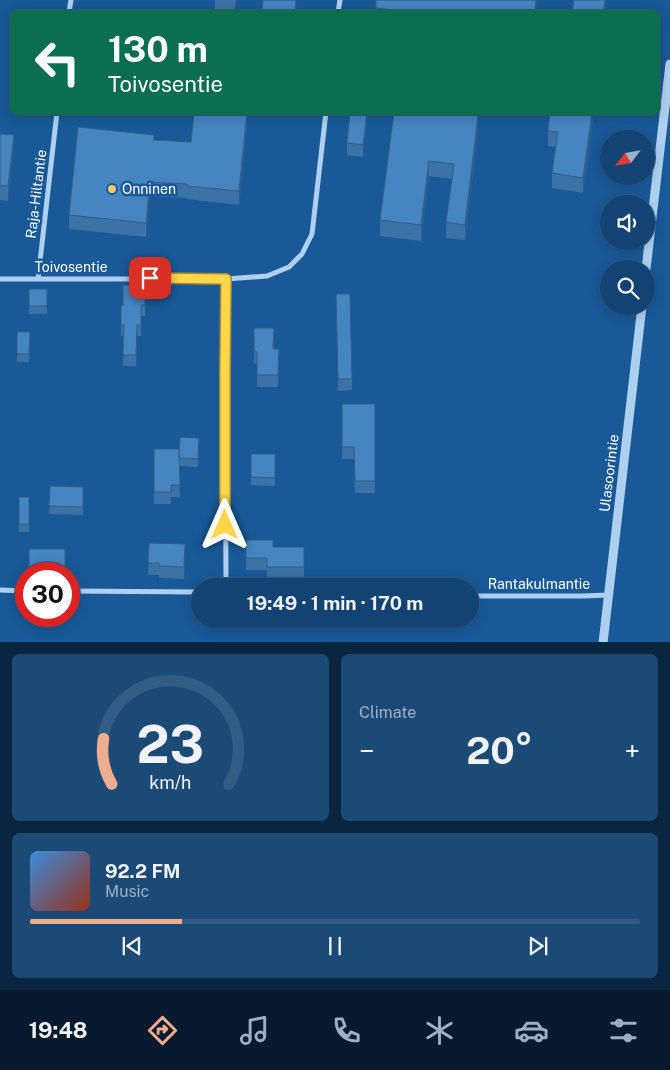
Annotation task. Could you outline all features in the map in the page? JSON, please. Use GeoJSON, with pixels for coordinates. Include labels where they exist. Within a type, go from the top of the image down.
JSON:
{"type":"FeatureCollection","features":[{"type":"Feature","properties":{"kind":"street"},"geometry":{"type":"LineString","coordinates":[[647,260],[670,64]]}},
{"type":"Feature","properties":{"kind":"street","name":"Raja-Hiltantie"},"geometry":{"type":"LineString","coordinates":[[38,279],[57,115]]}},
{"type":"Feature","properties":{"kind":"street","name":"Toivosentie"},"geometry":{"type":"LineString","coordinates":[[0,279],[226,279],[267,276],[289,267],[302,254],[312,234],[326,115]]}},
{"type":"Feature","properties":{"kind":"street"},"geometry":{"type":"LineString","coordinates":[[226,279],[226,578]]}},
{"type":"Feature","properties":{"kind":"street","name":"Ulasoorintie"},"geometry":{"type":"LineString","coordinates":[[603,642],[641,315]]}},
{"type":"Feature","properties":{"kind":"street"},"geometry":{"type":"LineString","coordinates":[[0,590],[15,591]]}},
{"type":"Feature","properties":{"kind":"street"},"geometry":{"type":"LineString","coordinates":[[80,591],[191,592]]}},
{"type":"Feature","properties":{"kind":"street","name":"Rantakulmantie"},"geometry":{"type":"LineString","coordinates":[[479,596],[608,595]]}},
{"type":"Feature","properties":{"kind":"building"},"geometry":{"type":"Polygon","coordinates":[[[263,0],[296,0],[295,10],[262,10],[263,0]]]}},
{"type":"Feature","properties":{"kind":"building"},"geometry":{"type":"Polygon","coordinates":[[[376,0],[536,0],[535,10],[394,10],[376,8],[376,0]]]}},
{"type":"Feature","properties":{"kind":"building"},"geometry":{"type":"Polygon","coordinates":[[[574,0],[605,0],[603,10],[572,10],[574,0]]]}},
{"type":"Feature","properties":{"kind":"building"},"geometry":{"type":"Polygon","coordinates":[[[194,115],[247,115],[239,191],[187,186],[187,184],[150,182],[146,223],[69,215],[78,127],[154,135],[154,140],[191,142],[194,115]]]}},
{"type":"Feature","properties":{"kind":"building"},"geometry":{"type":"Polygon","coordinates":[[[350,115],[367,115],[363,145],[347,143],[350,115]]]}},
{"type":"Feature","properties":{"kind":"building"},"geometry":{"type":"Polygon","coordinates":[[[394,115],[478,115],[465,225],[446,222],[454,164],[429,161],[421,225],[380,220],[394,115]]]}},
{"type":"Feature","properties":{"kind":"building"},"geometry":{"type":"Polygon","coordinates":[[[550,115],[592,115],[583,178],[552,173],[558,132],[548,131],[550,115]]]}},
{"type":"Feature","properties":{"kind":"building"},"geometry":{"type":"Polygon","coordinates":[[[0,134],[14,135],[8,186],[0,185],[0,134]]]}},
{"type":"Feature","properties":{"kind":"building"},"geometry":{"type":"Polygon","coordinates":[[[123,285],[145,285],[145,305],[141,305],[141,325],[137,325],[136,355],[123,355],[124,325],[121,325],[121,306],[123,305],[123,285]]]}},
{"type":"Feature","properties":{"kind":"building"},"geometry":{"type":"Polygon","coordinates":[[[29,289],[47,289],[47,306],[29,306],[29,289]]]}},
{"type":"Feature","properties":{"kind":"building"},"geometry":{"type":"Polygon","coordinates":[[[336,294],[350,294],[352,379],[338,379],[336,294]]]}},
{"type":"Feature","properties":{"kind":"building"},"geometry":{"type":"Polygon","coordinates":[[[254,328],[274,328],[273,349],[279,349],[278,375],[257,375],[254,328]]]}},
{"type":"Feature","properties":{"kind":"building"},"geometry":{"type":"Polygon","coordinates":[[[17,332],[30,332],[29,354],[17,354],[17,332]]]}},
{"type":"Feature","properties":{"kind":"building"},"geometry":{"type":"Polygon","coordinates":[[[342,404],[375,404],[375,481],[355,481],[354,447],[342,447],[342,404]]]}},
{"type":"Feature","properties":{"kind":"building"},"geometry":{"type":"Polygon","coordinates":[[[180,437],[199,438],[198,459],[179,458],[180,437]]]}},
{"type":"Feature","properties":{"kind":"building"},"geometry":{"type":"Polygon","coordinates":[[[154,449],[179,449],[180,485],[171,485],[171,492],[154,492],[154,449]]]}},
{"type":"Feature","properties":{"kind":"building"},"geometry":{"type":"Polygon","coordinates":[[[251,454],[275,454],[275,478],[251,477],[251,454]]]}},
{"type":"Feature","properties":{"kind":"building"},"geometry":{"type":"Polygon","coordinates":[[[50,486],[83,487],[83,507],[49,506],[50,486]]]}},
{"type":"Feature","properties":{"kind":"building"},"geometry":{"type":"Polygon","coordinates":[[[19,497],[29,497],[29,524],[19,524],[19,497]]]}},
{"type":"Feature","properties":{"kind":"building"},"geometry":{"type":"Polygon","coordinates":[[[246,540],[273,540],[273,547],[304,547],[304,567],[267,567],[267,558],[246,558],[246,540]]]}},
{"type":"Feature","properties":{"kind":"building"},"geometry":{"type":"Polygon","coordinates":[[[149,543],[185,544],[184,567],[159,566],[159,563],[148,563],[149,543]]]}},
{"type":"Feature","properties":{"kind":"building"},"geometry":{"type":"Polygon","coordinates":[[[29,549],[65,549],[65,562],[29,562],[29,549]]]}},
{"type":"Feature","properties":{"kind":"place","name":"Onninen"},"geometry":{"type":"Point","coordinates":[112,189]}},
{"type":"Feature","properties":{"kind":"route"},"geometry":{"type":"LineString","coordinates":[[150,278],[226,279],[225,525]]}}]}
